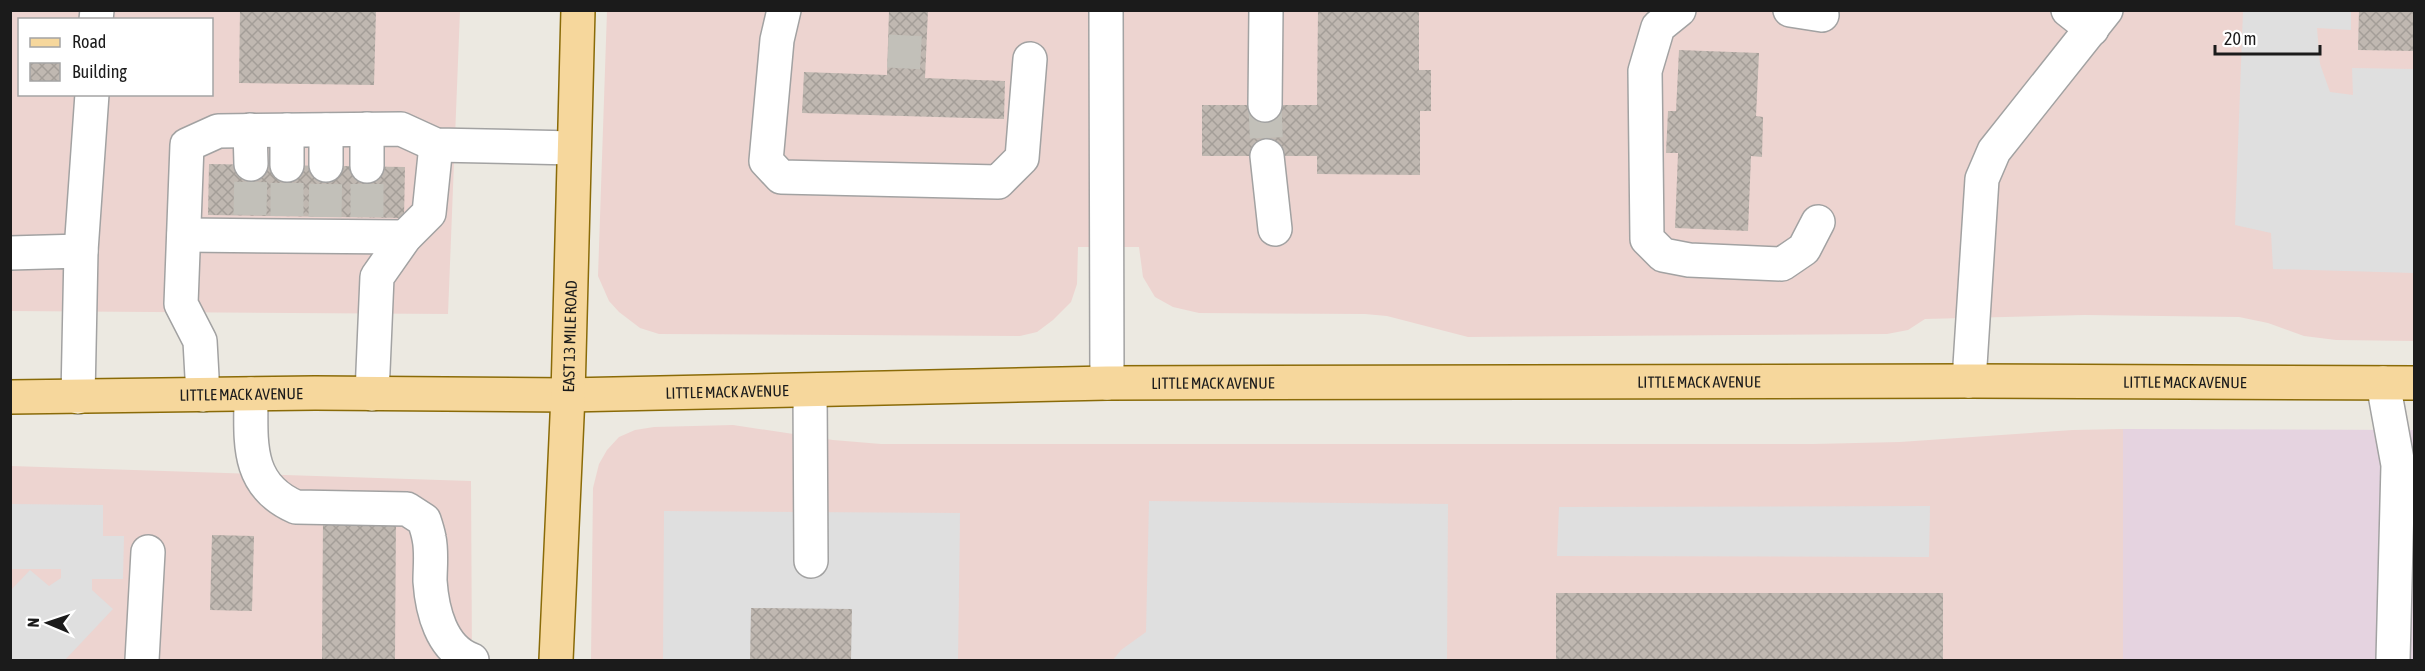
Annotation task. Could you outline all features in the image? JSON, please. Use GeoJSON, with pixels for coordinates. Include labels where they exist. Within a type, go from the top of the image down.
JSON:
{"type":"FeatureCollection","features":[{"type":"Feature","properties":{"kind":"main road","name":"EAST 13 MILE ROAD"},"geometry":{"type":"LineString","coordinates":[[556,660],[568,396],[578,10]]}},
{"type":"Feature","properties":{"kind":"main road","name":"LITTLE MACK AVENUE"},"geometry":{"type":"LineString","coordinates":[[10,397],[251,394],[568,396],[1107,383],[1969,381],[2415,383]]}},
{"type":"Feature","properties":{"kind":"lane"},"geometry":{"type":"LineString","coordinates":[[784,10],[777,40],[766,161],[781,177],[998,182],[1022,158],[1030,59]]}},
{"type":"Feature","properties":{"kind":"lane"},"geometry":{"type":"LineString","coordinates":[[1106,10],[1107,383]]}},
{"type":"Feature","properties":{"kind":"lane"},"geometry":{"type":"LineString","coordinates":[[1265,105],[1266,10]]}},
{"type":"Feature","properties":{"kind":"lane"},"geometry":{"type":"LineString","coordinates":[[1679,10],[1658,27],[1645,71],[1647,239],[1663,255],[1689,261],[1782,264],[1804,249],[1818,222]]}},
{"type":"Feature","properties":{"kind":"lane"},"geometry":{"type":"LineString","coordinates":[[1790,10],[1822,15]]}},
{"type":"Feature","properties":{"kind":"lane"},"geometry":{"type":"LineString","coordinates":[[1969,381],[1982,179],[1994,152],[2089,17]]}},
{"type":"Feature","properties":{"kind":"lane"},"geometry":{"type":"LineString","coordinates":[[78,397],[81,251],[92,96]]}},
{"type":"Feature","properties":{"kind":"lane"},"geometry":{"type":"LineString","coordinates":[[367,129],[367,166]]}},
{"type":"Feature","properties":{"kind":"lane"},"geometry":{"type":"LineString","coordinates":[[203,395],[200,341],[181,304],[187,145],[218,131],[401,129],[436,146],[574,148]]}},
{"type":"Feature","properties":{"kind":"lane"},"geometry":{"type":"LineString","coordinates":[[250,130],[251,165]]}},
{"type":"Feature","properties":{"kind":"lane"},"geometry":{"type":"LineString","coordinates":[[287,130],[287,165]]}},
{"type":"Feature","properties":{"kind":"lane"},"geometry":{"type":"LineString","coordinates":[[326,130],[326,165]]}},
{"type":"Feature","properties":{"kind":"lane"},"geometry":{"type":"LineString","coordinates":[[372,394],[377,277],[405,237],[429,213],[436,146]]}},
{"type":"Feature","properties":{"kind":"lane"},"geometry":{"type":"LineString","coordinates":[[1267,156],[1275,229]]}},
{"type":"Feature","properties":{"kind":"lane"},"geometry":{"type":"LineString","coordinates":[[184,235],[250,225],[367,227],[405,237]]}},
{"type":"Feature","properties":{"kind":"lane"},"geometry":{"type":"LineString","coordinates":[[10,253],[81,251]]}},
{"type":"Feature","properties":{"kind":"lane"},"geometry":{"type":"LineString","coordinates":[[2383,383],[2398,465],[2393,660]]}},
{"type":"Feature","properties":{"kind":"lane"},"geometry":{"type":"LineString","coordinates":[[810,391],[811,561]]}},
{"type":"Feature","properties":{"kind":"lane"},"geometry":{"type":"LineString","coordinates":[[251,394],[253,459],[264,484],[280,500],[296,507],[407,509],[424,520],[429,539],[430,583],[436,618],[442,634],[464,658],[472,660]]}},
{"type":"Feature","properties":{"kind":"lane"},"geometry":{"type":"LineString","coordinates":[[142,660],[147,552]]}},
{"type":"Feature","properties":{"kind":"shaded area"},"geometry":{"type":"Polygon","coordinates":[[[11,11],[460,11],[448,314],[11,311],[11,11]]]}},
{"type":"Feature","properties":{"kind":"shaded area"},"geometry":{"type":"Polygon","coordinates":[[[607,11],[2414,11],[2414,341],[2336,340],[2304,336],[2268,323],[2239,317],[2085,315],[1925,319],[1908,330],[1887,334],[1468,337],[1387,316],[1199,313],[1173,307],[1155,297],[1143,277],[1139,247],[1078,247],[1077,284],[1071,302],[1037,332],[1020,336],[659,334],[640,328],[619,312],[609,301],[598,276],[607,11]]]}},
{"type":"Feature","properties":{"kind":"shaded area"},"geometry":{"type":"Polygon","coordinates":[[[2243,11],[2351,11],[2351,30],[2317,28],[2320,64],[2330,92],[2353,95],[2352,68],[2414,69],[2414,273],[2273,269],[2271,233],[2235,225],[2243,11]]]}},
{"type":"Feature","properties":{"kind":"shaded area"},"geometry":{"type":"Polygon","coordinates":[[[733,425],[833,440],[881,444],[1813,444],[1900,442],[2073,430],[2123,429],[2123,660],[591,660],[593,488],[599,464],[607,450],[619,437],[635,430],[654,427],[733,425]]]}},
{"type":"Feature","properties":{"kind":"shaded area"},"geometry":{"type":"Polygon","coordinates":[[[2123,429],[2414,430],[2414,660],[2123,660],[2123,429]]]}},
{"type":"Feature","properties":{"kind":"shaded area"},"geometry":{"type":"Polygon","coordinates":[[[11,466],[471,481],[472,660],[11,660],[11,466]]]}},
{"type":"Feature","properties":{"kind":"shaded area"},"geometry":{"type":"Polygon","coordinates":[[[1149,501],[1448,504],[1447,660],[1113,660],[1121,650],[1146,632],[1149,501]]]}},
{"type":"Feature","properties":{"kind":"shaded area"},"geometry":{"type":"Polygon","coordinates":[[[11,504],[103,505],[103,536],[124,536],[123,579],[92,579],[92,590],[113,609],[65,660],[11,660],[11,590],[30,570],[49,586],[61,578],[61,569],[11,569],[11,504]]]}},
{"type":"Feature","properties":{"kind":"shaded area"},"geometry":{"type":"Polygon","coordinates":[[[1930,506],[1929,557],[1557,556],[1559,507],[1930,506]]]}},
{"type":"Feature","properties":{"kind":"shaded area"},"geometry":{"type":"Polygon","coordinates":[[[664,511],[960,513],[958,660],[663,660],[664,511]]]}},
{"type":"Feature","properties":{"kind":"building"},"geometry":{"type":"Polygon","coordinates":[[[240,10],[376,10],[374,85],[239,83],[240,10]]]}},
{"type":"Feature","properties":{"kind":"building"},"geometry":{"type":"Polygon","coordinates":[[[889,10],[928,10],[925,78],[1005,81],[1004,119],[802,113],[804,72],[887,75],[889,10]]]}},
{"type":"Feature","properties":{"kind":"building"},"geometry":{"type":"Polygon","coordinates":[[[1318,10],[1419,10],[1419,70],[1431,70],[1431,111],[1420,111],[1420,175],[1317,174],[1317,156],[1202,156],[1202,105],[1317,105],[1318,10]]]}},
{"type":"Feature","properties":{"kind":"building"},"geometry":{"type":"Polygon","coordinates":[[[2359,10],[2414,10],[2414,51],[2358,50],[2359,10]]]}},
{"type":"Feature","properties":{"kind":"building"},"geometry":{"type":"Polygon","coordinates":[[[1679,50],[1759,53],[1756,116],[1763,117],[1762,157],[1751,156],[1748,231],[1675,228],[1678,153],[1666,153],[1668,111],[1676,111],[1679,50]]]}},
{"type":"Feature","properties":{"kind":"building"},"geometry":{"type":"Polygon","coordinates":[[[209,164],[405,167],[404,218],[208,215],[209,164]]]}},
{"type":"Feature","properties":{"kind":"building"},"geometry":{"type":"Polygon","coordinates":[[[323,517],[396,517],[395,660],[322,660],[323,517]]]}},
{"type":"Feature","properties":{"kind":"building"},"geometry":{"type":"Polygon","coordinates":[[[212,535],[254,536],[252,611],[210,610],[212,535]]]}},
{"type":"Feature","properties":{"kind":"building"},"geometry":{"type":"Polygon","coordinates":[[[1556,593],[1943,593],[1943,660],[1556,660],[1556,593]]]}},
{"type":"Feature","properties":{"kind":"building"},"geometry":{"type":"Polygon","coordinates":[[[751,608],[852,609],[851,660],[750,660],[751,608]]]}},
{"type":"Feature","properties":{"kind":"tunnel"},"geometry":{"type":"LineString","coordinates":[[888,51],[926,53]]}},
{"type":"Feature","properties":{"kind":"tunnel"},"geometry":{"type":"LineString","coordinates":[[1265,105],[1267,156]]}},
{"type":"Feature","properties":{"kind":"tunnel"},"geometry":{"type":"LineString","coordinates":[[250,215],[251,164]]}},
{"type":"Feature","properties":{"kind":"tunnel"},"geometry":{"type":"LineString","coordinates":[[287,165],[287,216]]}},
{"type":"Feature","properties":{"kind":"tunnel"},"geometry":{"type":"LineString","coordinates":[[325,217],[326,165]]}},
{"type":"Feature","properties":{"kind":"tunnel"},"geometry":{"type":"LineString","coordinates":[[367,166],[367,217]]}}]}
